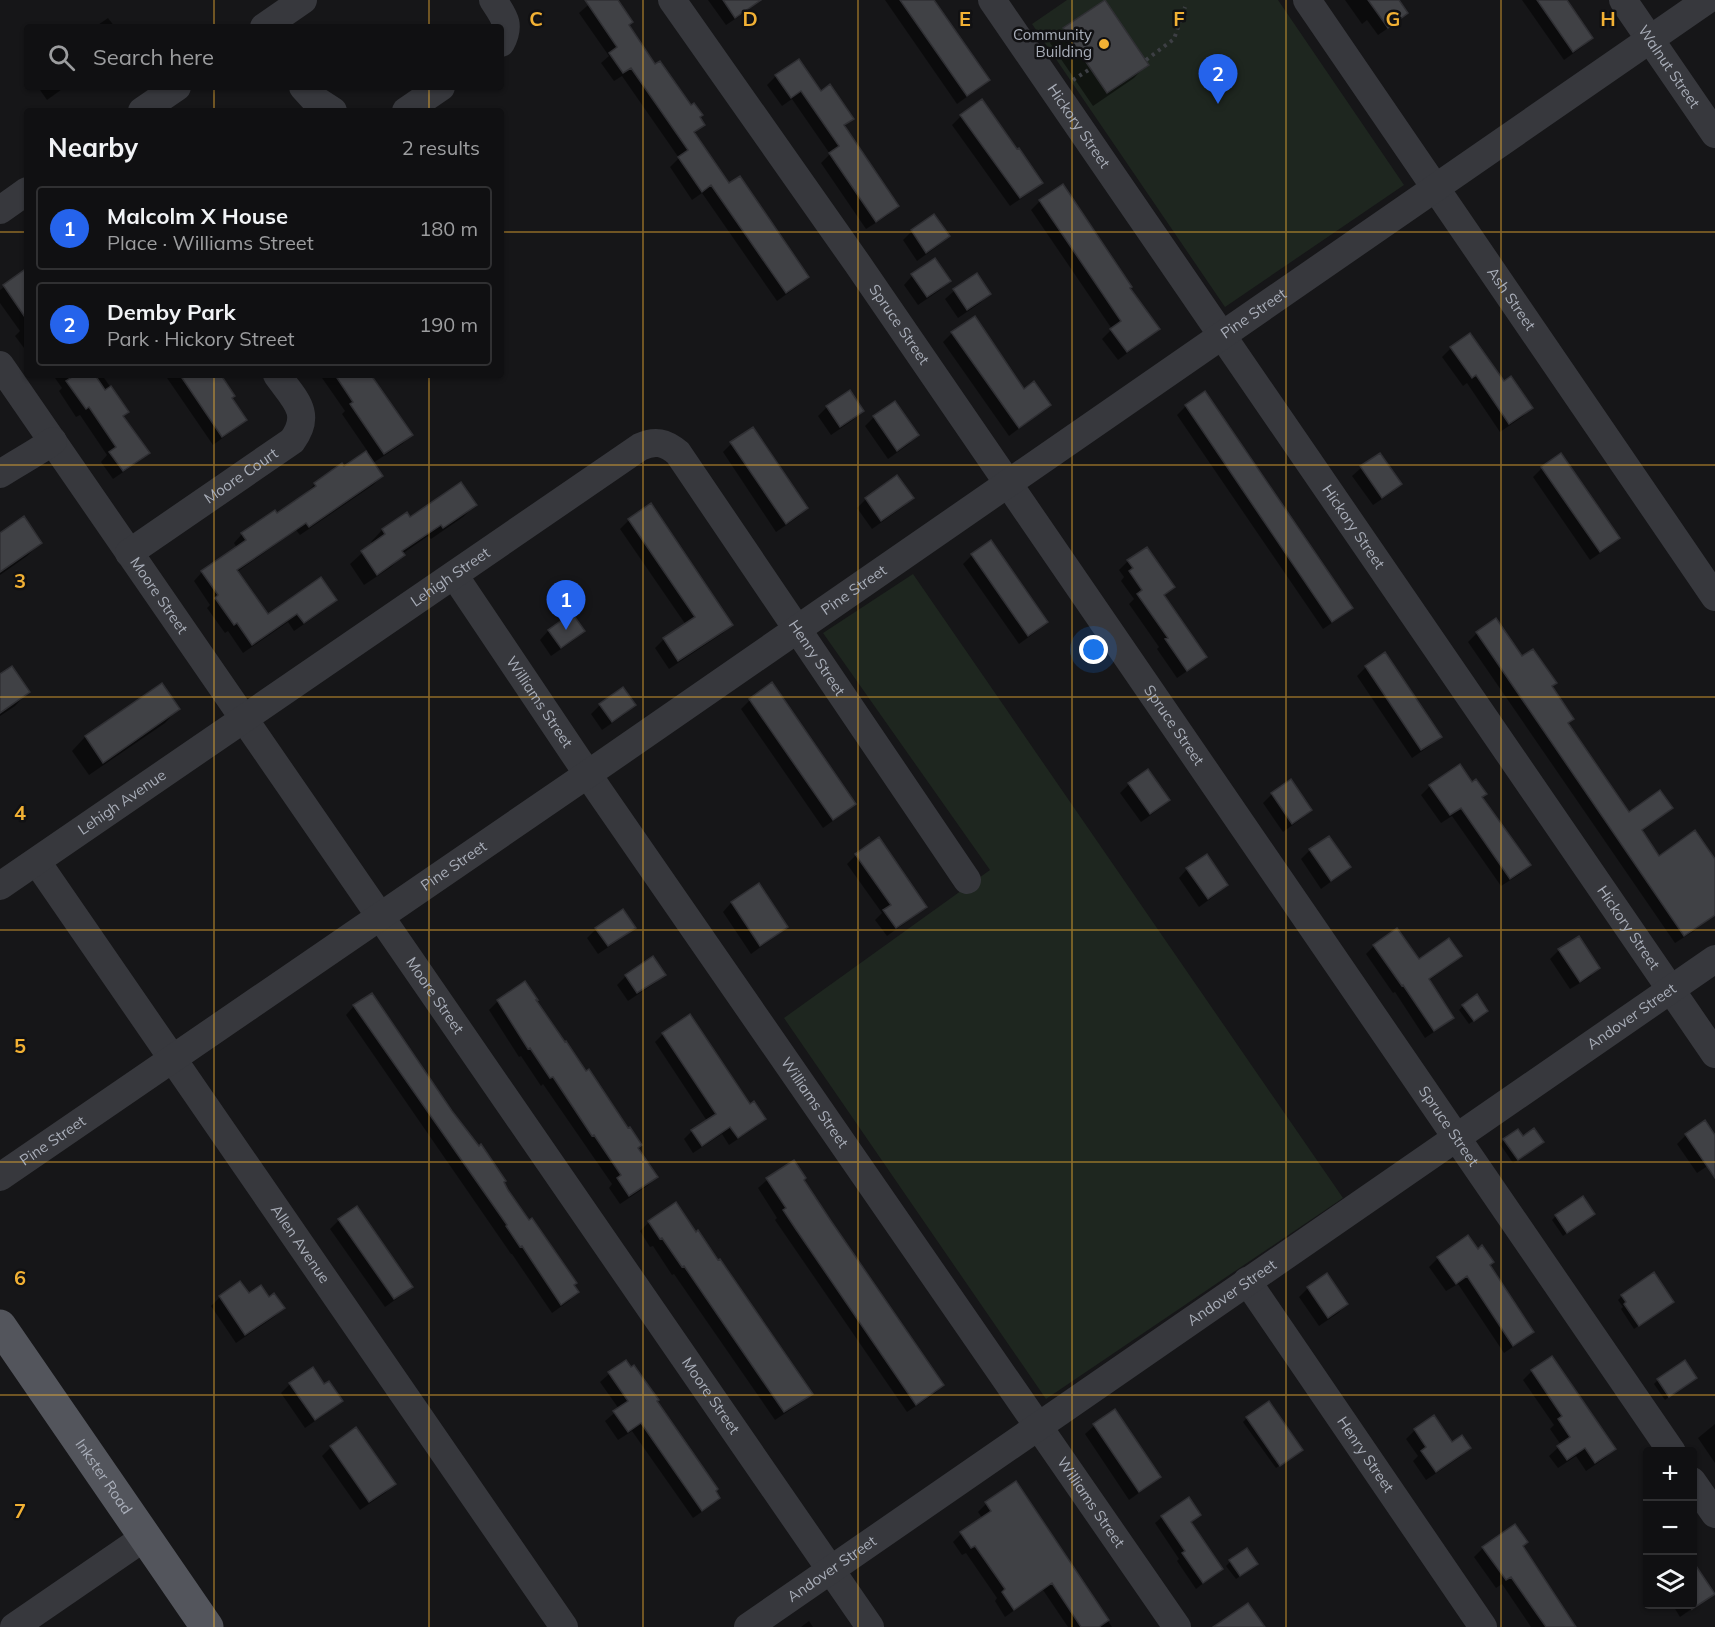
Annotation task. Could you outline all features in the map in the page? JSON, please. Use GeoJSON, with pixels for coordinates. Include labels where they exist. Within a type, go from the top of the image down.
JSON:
{"type":"FeatureCollection","features":[{"type":"Feature","properties":{"kind":"main road","name":"Inkster Road"},"geometry":{"type":"LineString","coordinates":[[0,1326],[207,1627]]}},
{"type":"Feature","properties":{"kind":"street"},"geometry":{"type":"LineString","coordinates":[[268,24],[303,0]]}},
{"type":"Feature","properties":{"kind":"street"},"geometry":{"type":"LineString","coordinates":[[493,0],[507,23],[504,38]]}},
{"type":"Feature","properties":{"kind":"street","name":"Spruce Street"},"geometry":{"type":"LineString","coordinates":[[672,0],[1008,483],[1669,1447]]}},
{"type":"Feature","properties":{"kind":"street","name":"Hickory Street"},"geometry":{"type":"LineString","coordinates":[[992,0],[1715,1054]]}},
{"type":"Feature","properties":{"kind":"street","name":"Ash Street"},"geometry":{"type":"LineString","coordinates":[[1307,0],[1715,597]]}},
{"type":"Feature","properties":{"kind":"street","name":"Walnut Street"},"geometry":{"type":"LineString","coordinates":[[1623,0],[1715,134]]}},
{"type":"Feature","properties":{"kind":"street","name":"Pine Street"},"geometry":{"type":"LineString","coordinates":[[0,1177],[588,774],[1707,0]]}},
{"type":"Feature","properties":{"kind":"street"},"geometry":{"type":"LineString","coordinates":[[146,108],[173,90]]}},
{"type":"Feature","properties":{"kind":"street"},"geometry":{"type":"LineString","coordinates":[[306,90],[328,108]]}},
{"type":"Feature","properties":{"kind":"street"},"geometry":{"type":"LineString","coordinates":[[410,108],[437,90]]}},
{"type":"Feature","properties":{"kind":"street"},"geometry":{"type":"LineString","coordinates":[[0,210],[24,193]]}},
{"type":"Feature","properties":{"kind":"street","name":"Moore Street"},"geometry":{"type":"LineString","coordinates":[[0,365],[870,1627]]}},
{"type":"Feature","properties":{"kind":"street","name":"Moore Court"},"geometry":{"type":"LineString","coordinates":[[129,553],[292,441],[300,431],[302,418],[300,408],[279,378]]}},
{"type":"Feature","properties":{"kind":"street"},"geometry":{"type":"LineString","coordinates":[[0,474],[53,441]]}},
{"type":"Feature","properties":{"kind":"street","name":"Lehigh Street"},"geometry":{"type":"LineString","coordinates":[[245,719],[640,447],[659,442]]}},
{"type":"Feature","properties":{"kind":"street","name":"Henry Street"},"geometry":{"type":"LineString","coordinates":[[659,442],[678,453],[967,880]]}},
{"type":"Feature","properties":{"kind":"street","name":"Williams Street"},"geometry":{"type":"LineString","coordinates":[[454,575],[588,774],[1177,1627]]}},
{"type":"Feature","properties":{"kind":"street","name":"Lehigh Avenue"},"geometry":{"type":"LineString","coordinates":[[0,886],[245,719]]}},
{"type":"Feature","properties":{"kind":"street","name":"Allen Avenue"},"geometry":{"type":"LineString","coordinates":[[37,862],[564,1627]]}},
{"type":"Feature","properties":{"kind":"street","name":"Andover Street"},"geometry":{"type":"LineString","coordinates":[[748,1627],[1715,958]]}},
{"type":"Feature","properties":{"kind":"street","name":"Henry Street"},"geometry":{"type":"LineString","coordinates":[[1247,1281],[1483,1627]]}},
{"type":"Feature","properties":{"kind":"street"},"geometry":{"type":"LineString","coordinates":[[1697,1488],[1715,1514]]}},
{"type":"Feature","properties":{"kind":"street"},"geometry":{"type":"LineString","coordinates":[[14,1627],[145,1537]]}},
{"type":"Feature","properties":{"kind":"path"},"geometry":{"type":"LineString","coordinates":[[1146,60],[1174,39],[1185,7]]}},
{"type":"Feature","properties":{"kind":"shaded area"},"geometry":{"type":"Polygon","coordinates":[[[1067,0],[1278,0],[1404,185],[1225,307],[1032,24],[1067,0]]]}},
{"type":"Feature","properties":{"kind":"shaded area"},"geometry":{"type":"Polygon","coordinates":[[[913,574],[1343,1198],[1046,1399],[784,1018],[990,870],[823,633],[913,574]]]}},
{"type":"Feature","properties":{"kind":"building"},"geometry":{"type":"Polygon","coordinates":[[[585,0],[618,0],[633,22],[629,25],[655,64],[660,61],[691,105],[694,103],[703,115],[700,117],[705,125],[694,132],[729,183],[740,176],[809,277],[786,293],[711,185],[702,192],[678,157],[688,150],[631,68],[623,73],[609,53],[617,47],[585,0]]]}},
{"type":"Feature","properties":{"kind":"building"},"geometry":{"type":"Polygon","coordinates":[[[723,0],[761,0],[735,18],[723,0]]]}},
{"type":"Feature","properties":{"kind":"building"},"geometry":{"type":"Polygon","coordinates":[[[900,0],[934,0],[990,80],[967,96],[900,0]]]}},
{"type":"Feature","properties":{"kind":"building","name":"Community Building"},"geometry":{"type":"Polygon","coordinates":[[[1105,0],[1149,65],[1107,93],[1063,28],[1105,0]]]}},
{"type":"Feature","properties":{"kind":"building"},"geometry":{"type":"Polygon","coordinates":[[[1368,0],[1399,0],[1408,13],[1388,28],[1368,0]]]}},
{"type":"Feature","properties":{"kind":"building"},"geometry":{"type":"Polygon","coordinates":[[[1537,0],[1567,0],[1593,38],[1573,52],[1537,0]]]}},
{"type":"Feature","properties":{"kind":"building"},"geometry":{"type":"Polygon","coordinates":[[[799,59],[821,91],[830,84],[854,119],[844,125],[899,206],[876,222],[829,153],[839,146],[801,91],[791,98],[775,75],[799,59]]]}},
{"type":"Feature","properties":{"kind":"building"},"geometry":{"type":"Polygon","coordinates":[[[982,99],[1043,183],[1020,198],[960,115],[982,99]]]}},
{"type":"Feature","properties":{"kind":"building"},"geometry":{"type":"Polygon","coordinates":[[[1063,184],[1132,287],[1130,288],[1160,329],[1127,352],[1110,329],[1121,321],[1039,200],[1063,184]]]}},
{"type":"Feature","properties":{"kind":"building"},"geometry":{"type":"Polygon","coordinates":[[[934,214],[950,236],[926,253],[911,230],[934,214]]]}},
{"type":"Feature","properties":{"kind":"building"},"geometry":{"type":"Polygon","coordinates":[[[935,258],[951,281],[927,297],[911,274],[935,258]]]}},
{"type":"Feature","properties":{"kind":"building"},"geometry":{"type":"Polygon","coordinates":[[[24,270],[24,316],[3,285],[24,270]]]}},
{"type":"Feature","properties":{"kind":"building"},"geometry":{"type":"Polygon","coordinates":[[[977,273],[991,294],[967,310],[953,289],[977,273]]]}},
{"type":"Feature","properties":{"kind":"building"},"geometry":{"type":"Polygon","coordinates":[[[975,316],[1024,389],[1034,381],[1051,405],[1019,428],[951,332],[975,316]]]}},
{"type":"Feature","properties":{"kind":"building"},"geometry":{"type":"Polygon","coordinates":[[[1470,333],[1504,381],[1511,376],[1533,408],[1509,424],[1476,375],[1472,378],[1450,347],[1470,333]]]}},
{"type":"Feature","properties":{"kind":"building"},"geometry":{"type":"Polygon","coordinates":[[[70,378],[97,378],[105,390],[111,386],[129,412],[123,416],[150,453],[123,471],[109,452],[116,447],[89,407],[86,409],[66,381],[70,378]]]}},
{"type":"Feature","properties":{"kind":"building"},"geometry":{"type":"Polygon","coordinates":[[[182,378],[223,378],[235,396],[232,398],[247,420],[222,437],[182,378]]]}},
{"type":"Feature","properties":{"kind":"building"},"geometry":{"type":"Polygon","coordinates":[[[337,378],[373,378],[413,435],[384,454],[350,404],[353,402],[337,378]]]}},
{"type":"Feature","properties":{"kind":"building"},"geometry":{"type":"Polygon","coordinates":[[[850,390],[864,411],[840,427],[826,406],[850,390]]]}},
{"type":"Feature","properties":{"kind":"building"},"geometry":{"type":"Polygon","coordinates":[[[1205,391],[1353,608],[1332,622],[1185,405],[1205,391]]]}},
{"type":"Feature","properties":{"kind":"building"},"geometry":{"type":"Polygon","coordinates":[[[895,401],[919,435],[897,451],[873,416],[895,401]]]}},
{"type":"Feature","properties":{"kind":"building"},"geometry":{"type":"Polygon","coordinates":[[[753,427],[808,508],[786,524],[730,442],[753,427]]]}},
{"type":"Feature","properties":{"kind":"building"},"geometry":{"type":"Polygon","coordinates":[[[366,451],[383,476],[309,527],[306,523],[237,570],[268,614],[321,577],[337,600],[304,623],[297,614],[252,645],[237,623],[234,625],[215,598],[218,595],[201,571],[246,540],[241,533],[275,510],[277,513],[316,486],[314,483],[342,463],[344,466],[366,451]]]}},
{"type":"Feature","properties":{"kind":"building"},"geometry":{"type":"Polygon","coordinates":[[[1380,453],[1402,484],[1382,498],[1360,466],[1380,453]]]}},
{"type":"Feature","properties":{"kind":"building"},"geometry":{"type":"Polygon","coordinates":[[[1561,453],[1620,538],[1600,552],[1541,467],[1561,453]]]}},
{"type":"Feature","properties":{"kind":"building"},"geometry":{"type":"Polygon","coordinates":[[[897,475],[914,498],[881,521],[865,498],[897,475]]]}},
{"type":"Feature","properties":{"kind":"building"},"geometry":{"type":"Polygon","coordinates":[[[461,482],[477,505],[443,528],[441,525],[402,551],[405,555],[377,575],[361,551],[385,534],[382,529],[407,512],[410,517],[461,482]]]}},
{"type":"Feature","properties":{"kind":"building"},"geometry":{"type":"Polygon","coordinates":[[[651,503],[733,625],[678,661],[663,638],[695,617],[628,519],[651,503]]]}},
{"type":"Feature","properties":{"kind":"building"},"geometry":{"type":"Polygon","coordinates":[[[24,516],[42,543],[0,572],[0,533],[24,516]]]}},
{"type":"Feature","properties":{"kind":"building"},"geometry":{"type":"Polygon","coordinates":[[[991,540],[1048,622],[1028,636],[971,554],[991,540]]]}},
{"type":"Feature","properties":{"kind":"building"},"geometry":{"type":"Polygon","coordinates":[[[1147,547],[1175,587],[1164,595],[1207,657],[1187,671],[1165,639],[1168,638],[1137,594],[1142,590],[1129,571],[1133,568],[1127,560],[1147,547]]]}},
{"type":"Feature","properties":{"kind":"building"},"geometry":{"type":"Polygon","coordinates":[[[572,613],[585,631],[561,648],[548,630],[572,613]]]}},
{"type":"Feature","properties":{"kind":"building"},"geometry":{"type":"Polygon","coordinates":[[[1496,618],[1522,656],[1533,649],[1557,683],[1552,686],[1574,719],[1568,723],[1629,812],[1660,790],[1673,808],[1642,830],[1659,856],[1695,830],[1715,859],[1715,915],[1684,936],[1476,632],[1496,618]]]}},
{"type":"Feature","properties":{"kind":"building"},"geometry":{"type":"Polygon","coordinates":[[[1385,652],[1442,737],[1421,750],[1365,666],[1385,652]]]}},
{"type":"Feature","properties":{"kind":"building"},"geometry":{"type":"Polygon","coordinates":[[[12,666],[30,692],[0,713],[0,674],[12,666]]]}},
{"type":"Feature","properties":{"kind":"building"},"geometry":{"type":"Polygon","coordinates":[[[772,682],[856,804],[833,820],[749,699],[772,682]]]}},
{"type":"Feature","properties":{"kind":"building"},"geometry":{"type":"Polygon","coordinates":[[[162,683],[180,709],[103,763],[85,736],[162,683]]]}},
{"type":"Feature","properties":{"kind":"building"},"geometry":{"type":"Polygon","coordinates":[[[623,687],[636,705],[612,722],[599,704],[623,687]]]}},
{"type":"Feature","properties":{"kind":"building"},"geometry":{"type":"Polygon","coordinates":[[[1460,764],[1472,782],[1476,779],[1487,794],[1482,797],[1531,865],[1510,879],[1461,808],[1450,815],[1429,785],[1460,764]]]}},
{"type":"Feature","properties":{"kind":"building"},"geometry":{"type":"Polygon","coordinates":[[[1148,769],[1170,800],[1150,814],[1128,783],[1148,769]]]}},
{"type":"Feature","properties":{"kind":"building"},"geometry":{"type":"Polygon","coordinates":[[[1291,779],[1312,810],[1292,824],[1271,793],[1291,779]]]}},
{"type":"Feature","properties":{"kind":"building"},"geometry":{"type":"Polygon","coordinates":[[[1329,836],[1351,867],[1331,881],[1309,849],[1329,836]]]}},
{"type":"Feature","properties":{"kind":"building"},"geometry":{"type":"Polygon","coordinates":[[[879,837],[927,907],[896,928],[883,910],[891,905],[855,854],[879,837]]]}},
{"type":"Feature","properties":{"kind":"building"},"geometry":{"type":"Polygon","coordinates":[[[1207,854],[1228,885],[1208,899],[1186,868],[1207,854]]]}},
{"type":"Feature","properties":{"kind":"building"},"geometry":{"type":"Polygon","coordinates":[[[759,883],[788,927],[760,946],[731,902],[759,883]]]}},
{"type":"Feature","properties":{"kind":"building"},"geometry":{"type":"Polygon","coordinates":[[[623,909],[636,928],[608,946],[595,928],[623,909]]]}},
{"type":"Feature","properties":{"kind":"building"},"geometry":{"type":"Polygon","coordinates":[[[1397,928],[1419,959],[1449,938],[1462,956],[1429,979],[1454,1018],[1434,1031],[1373,945],[1397,928]]]}},
{"type":"Feature","properties":{"kind":"building"},"geometry":{"type":"Polygon","coordinates":[[[1579,936],[1600,968],[1580,982],[1558,949],[1579,936]]]}},
{"type":"Feature","properties":{"kind":"building"},"geometry":{"type":"Polygon","coordinates":[[[653,956],[666,975],[637,993],[625,975],[653,956]]]}},
{"type":"Feature","properties":{"kind":"building"},"geometry":{"type":"Polygon","coordinates":[[[525,981],[565,1042],[586,1071],[589,1069],[628,1128],[630,1127],[642,1145],[638,1148],[658,1177],[629,1196],[617,1178],[621,1175],[553,1077],[550,1078],[530,1048],[528,1049],[497,1000],[525,981]]]}},
{"type":"Feature","properties":{"kind":"building"},"geometry":{"type":"Polygon","coordinates":[[[372,993],[452,1111],[479,1146],[481,1144],[529,1220],[532,1218],[577,1283],[574,1285],[579,1292],[561,1305],[353,1005],[372,993]]]}},
{"type":"Feature","properties":{"kind":"building"},"geometry":{"type":"Polygon","coordinates":[[[1477,994],[1488,1011],[1474,1021],[1462,1005],[1477,994]]]}},
{"type":"Feature","properties":{"kind":"building"},"geometry":{"type":"Polygon","coordinates":[[[690,1014],[750,1104],[754,1101],[766,1119],[738,1138],[730,1127],[702,1146],[691,1130],[716,1114],[662,1033],[690,1014]]]}},
{"type":"Feature","properties":{"kind":"building"},"geometry":{"type":"Polygon","coordinates":[[[1705,1120],[1715,1135],[1715,1178],[1685,1134],[1705,1120]]]}},
{"type":"Feature","properties":{"kind":"building"},"geometry":{"type":"Polygon","coordinates":[[[1534,1128],[1544,1142],[1518,1160],[1503,1139],[1518,1129],[1523,1136],[1534,1128]]]}},
{"type":"Feature","properties":{"kind":"building"},"geometry":{"type":"Polygon","coordinates":[[[794,1160],[806,1178],[804,1180],[831,1221],[944,1385],[916,1405],[783,1210],[786,1208],[766,1178],[794,1160]]]}},
{"type":"Feature","properties":{"kind":"building"},"geometry":{"type":"Polygon","coordinates":[[[1583,1196],[1595,1214],[1567,1233],[1555,1215],[1583,1196]]]}},
{"type":"Feature","properties":{"kind":"building"},"geometry":{"type":"Polygon","coordinates":[[[676,1202],[696,1232],[698,1230],[718,1260],[720,1259],[813,1394],[784,1412],[684,1266],[682,1267],[648,1221],[676,1202]]]}},
{"type":"Feature","properties":{"kind":"building"},"geometry":{"type":"Polygon","coordinates":[[[357,1206],[413,1287],[394,1299],[338,1219],[357,1206]]]}},
{"type":"Feature","properties":{"kind":"building"},"geometry":{"type":"Polygon","coordinates":[[[1468,1235],[1478,1249],[1482,1245],[1494,1262],[1490,1265],[1534,1332],[1513,1346],[1467,1276],[1456,1284],[1437,1257],[1468,1235]]]}},
{"type":"Feature","properties":{"kind":"building"},"geometry":{"type":"Polygon","coordinates":[[[1654,1272],[1674,1302],[1639,1326],[1624,1304],[1626,1302],[1621,1295],[1654,1272]]]}},
{"type":"Feature","properties":{"kind":"building"},"geometry":{"type":"Polygon","coordinates":[[[1327,1273],[1348,1304],[1328,1318],[1307,1287],[1327,1273]]]}},
{"type":"Feature","properties":{"kind":"building"},"geometry":{"type":"Polygon","coordinates":[[[240,1281],[249,1293],[261,1285],[269,1297],[274,1293],[285,1308],[245,1335],[219,1296],[240,1281]]]}},
{"type":"Feature","properties":{"kind":"building"},"geometry":{"type":"Polygon","coordinates":[[[1552,1356],[1616,1449],[1595,1463],[1585,1448],[1567,1460],[1557,1446],[1570,1437],[1558,1419],[1562,1416],[1531,1370],[1552,1356]]]}},
{"type":"Feature","properties":{"kind":"building"},"geometry":{"type":"Polygon","coordinates":[[[626,1360],[631,1367],[634,1365],[659,1400],[657,1401],[718,1489],[716,1491],[720,1498],[702,1511],[641,1423],[628,1432],[613,1411],[628,1401],[608,1372],[626,1360]]]}},
{"type":"Feature","properties":{"kind":"building"},"geometry":{"type":"Polygon","coordinates":[[[1685,1360],[1697,1378],[1669,1397],[1657,1379],[1685,1360]]]}},
{"type":"Feature","properties":{"kind":"building"},"geometry":{"type":"Polygon","coordinates":[[[313,1367],[324,1384],[329,1381],[343,1401],[315,1420],[289,1383],[313,1367]]]}},
{"type":"Feature","properties":{"kind":"building"},"geometry":{"type":"Polygon","coordinates":[[[1269,1401],[1303,1450],[1280,1466],[1246,1417],[1269,1401]]]}},
{"type":"Feature","properties":{"kind":"building"},"geometry":{"type":"Polygon","coordinates":[[[1115,1409],[1161,1477],[1139,1492],[1093,1424],[1115,1409]]]}},
{"type":"Feature","properties":{"kind":"building"},"geometry":{"type":"Polygon","coordinates":[[[1434,1415],[1452,1442],[1462,1435],[1471,1448],[1436,1472],[1421,1451],[1426,1447],[1414,1429],[1434,1415]]]}},
{"type":"Feature","properties":{"kind":"building"},"geometry":{"type":"Polygon","coordinates":[[[356,1427],[396,1484],[369,1502],[330,1446],[356,1427]]]}},
{"type":"Feature","properties":{"kind":"building"},"geometry":{"type":"Polygon","coordinates":[[[1016,1481],[1109,1620],[1099,1627],[1081,1627],[1052,1583],[1014,1610],[1002,1592],[1005,1589],[975,1546],[971,1548],[960,1532],[991,1511],[985,1502],[1016,1481]]]}},
{"type":"Feature","properties":{"kind":"building"},"geometry":{"type":"Polygon","coordinates":[[[1189,1497],[1201,1515],[1191,1522],[1223,1569],[1203,1583],[1182,1553],[1185,1551],[1161,1516],[1189,1497]]]}},
{"type":"Feature","properties":{"kind":"building"},"geometry":{"type":"Polygon","coordinates":[[[1515,1524],[1528,1542],[1523,1546],[1576,1627],[1546,1627],[1511,1577],[1506,1580],[1482,1547],[1515,1524]]]}},
{"type":"Feature","properties":{"kind":"building"},"geometry":{"type":"Polygon","coordinates":[[[1247,1548],[1258,1564],[1240,1576],[1229,1560],[1247,1548]]]}},
{"type":"Feature","properties":{"kind":"building"},"geometry":{"type":"Polygon","coordinates":[[[1697,1567],[1715,1594],[1697,1606],[1697,1567]]]}},
{"type":"Feature","properties":{"kind":"building"},"geometry":{"type":"Polygon","coordinates":[[[1248,1603],[1265,1627],[1213,1627],[1248,1603]]]}},
{"type":"Feature","properties":{"kind":"place","name":"Community Building"},"geometry":{"type":"Point","coordinates":[1104,44]}},
{"type":"Feature","properties":{"kind":"place","name":"Demby Park"},"geometry":{"type":"Point","coordinates":[1218,104]}},
{"type":"Feature","properties":{"kind":"place","name":"Malcolm X House"},"geometry":{"type":"Point","coordinates":[566,630]}}]}
